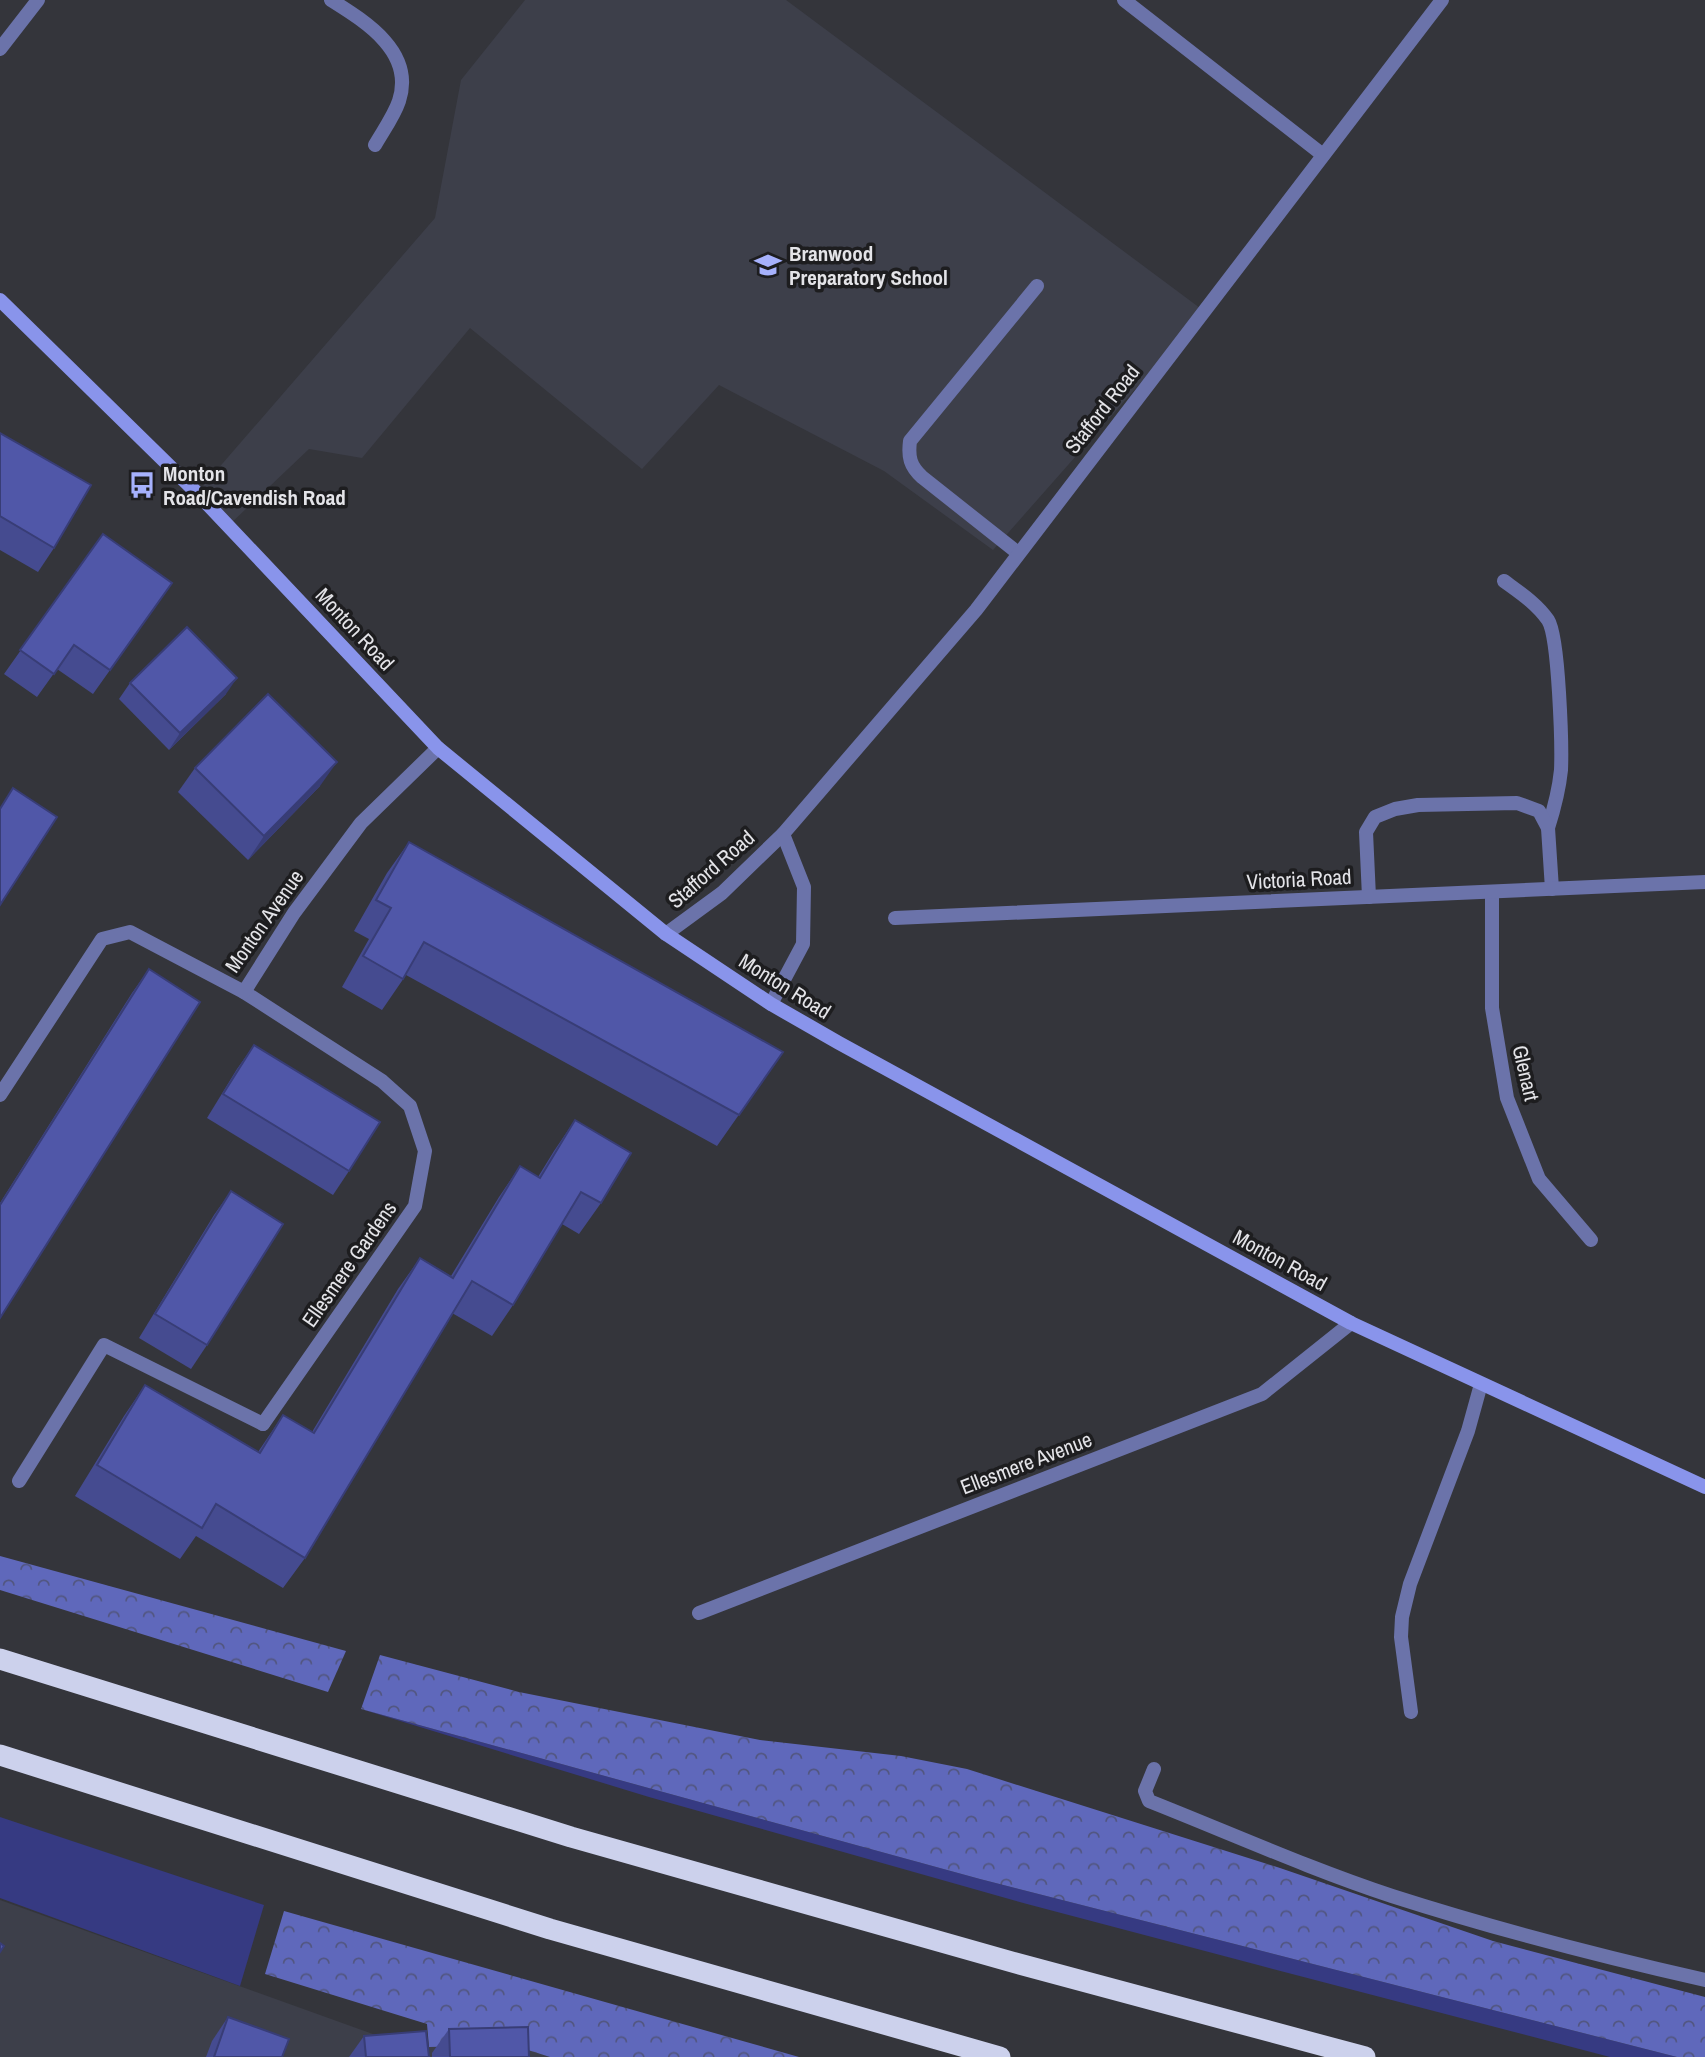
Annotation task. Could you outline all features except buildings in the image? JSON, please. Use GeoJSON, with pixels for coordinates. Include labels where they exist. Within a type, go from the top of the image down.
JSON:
{"type":"FeatureCollection","features":[{"type":"Feature","properties":{"kind":"highway"},"geometry":{"type":"LineString","coordinates":[[0,1659],[571,1837],[1012,1962],[1365,2057]]}},
{"type":"Feature","properties":{"kind":"highway"},"geometry":{"type":"LineString","coordinates":[[0,1755],[550,1929],[1000,2057]]}},
{"type":"Feature","properties":{"kind":"main road","name":"Monton Road"},"geometry":{"type":"LineString","coordinates":[[0,300],[197,493],[438,748],[666,934],[771,1004],[1351,1323],[1705,1487]]}},
{"type":"Feature","properties":{"kind":"street"},"geometry":{"type":"LineString","coordinates":[[0,49],[38,0]]}},
{"type":"Feature","properties":{"kind":"street"},"geometry":{"type":"LineString","coordinates":[[331,0],[370,24],[391,48],[401,75],[399,101],[375,145]]}},
{"type":"Feature","properties":{"kind":"street"},"geometry":{"type":"LineString","coordinates":[[1124,0],[1323,155]]}},
{"type":"Feature","properties":{"kind":"street","name":"Stafford Road"},"geometry":{"type":"LineString","coordinates":[[666,934],[722,893],[783,834],[976,610],[1442,0]]}},
{"type":"Feature","properties":{"kind":"street"},"geometry":{"type":"LineString","coordinates":[[1018,553],[922,477],[913,468],[909,455],[910,441],[1037,286]]}},
{"type":"Feature","properties":{"kind":"street"},"geometry":{"type":"LineString","coordinates":[[1504,581],[1531,601],[1549,622],[1556,648],[1561,768],[1558,794],[1548,828],[1552,889]]}},
{"type":"Feature","properties":{"kind":"street","name":"Monton Avenue"},"geometry":{"type":"LineString","coordinates":[[0,1095],[102,939],[130,932],[244,992],[294,913],[361,823],[438,748]]}},
{"type":"Feature","properties":{"kind":"street"},"geometry":{"type":"LineString","coordinates":[[1370,897],[1366,832],[1375,817],[1395,809],[1418,805],[1517,803],[1539,811],[1548,828]]}},
{"type":"Feature","properties":{"kind":"street","name":"Stafford Road"},"geometry":{"type":"LineString","coordinates":[[771,1004],[803,944],[804,887],[783,834]]}},
{"type":"Feature","properties":{"kind":"street","name":"Victoria Road"},"geometry":{"type":"LineString","coordinates":[[895,918],[1705,883]]}},
{"type":"Feature","properties":{"kind":"street","name":"Glenart"},"geometry":{"type":"LineString","coordinates":[[1492,892],[1492,1008],[1507,1098],[1539,1180],[1591,1240]]}},
{"type":"Feature","properties":{"kind":"street","name":"Ellesmere Gardens"},"geometry":{"type":"LineString","coordinates":[[19,1481],[104,1345],[263,1424],[415,1206],[425,1151],[410,1106],[382,1081],[244,992]]}},
{"type":"Feature","properties":{"kind":"street","name":"Ellesmere Avenue"},"geometry":{"type":"LineString","coordinates":[[699,1613],[1262,1394],[1351,1323]]}},
{"type":"Feature","properties":{"kind":"street"},"geometry":{"type":"LineString","coordinates":[[1411,1712],[1401,1637],[1402,1617],[1410,1584],[1468,1431],[1481,1384]]}},
{"type":"Feature","properties":{"kind":"street"},"geometry":{"type":"LineString","coordinates":[[1154,1769],[1145,1791],[1149,1801],[1390,1895],[1547,1942],[1705,1980]]}},
{"type":"Feature","properties":{"kind":"shaded area","name":"Branwood Preparatory School"},"geometry":{"type":"Polygon","coordinates":[[[525,0],[786,0],[1204,311],[993,550],[884,471],[719,385],[642,469],[470,328],[362,458],[309,449],[228,526],[197,493],[435,218],[461,80],[525,0]]]}},
{"type":"Feature","properties":{"kind":"shaded area"},"geometry":{"type":"Polygon","coordinates":[[[361,1709],[980,1879],[1677,2057],[1610,2057],[1027,1904],[649,1797],[361,1709]]]}},
{"type":"Feature","properties":{"kind":"shaded area"},"geometry":{"type":"Polygon","coordinates":[[[0,1817],[264,1905],[240,1986],[0,1898],[0,1817]]]}},
{"type":"Feature","properties":{"kind":"shaded area"},"geometry":{"type":"Polygon","coordinates":[[[0,1900],[409,2047],[513,2045],[550,2057],[0,2057],[0,1900]]]}},
{"type":"Feature","properties":{"kind":"green space"},"geometry":{"type":"Polygon","coordinates":[[[0,1556],[346,1651],[328,1692],[0,1590],[0,1556]]]}},
{"type":"Feature","properties":{"kind":"green space"},"geometry":{"type":"Polygon","coordinates":[[[380,1655],[519,1692],[760,1740],[901,1756],[967,1769],[1280,1868],[1493,1941],[1705,1997],[1705,2057],[1677,2057],[980,1879],[361,1709],[380,1655]]]}},
{"type":"Feature","properties":{"kind":"green space"},"geometry":{"type":"Polygon","coordinates":[[[284,1911],[799,2057],[550,2057],[512,2045],[429,2047],[427,2024],[265,1974],[284,1911]]]}},
{"type":"Feature","properties":{"kind":"place","name":"Branwood Preparatory School"},"geometry":{"type":"Point","coordinates":[768,265]}},
{"type":"Feature","properties":{"kind":"place","name":"Monton Road/Cavendish Road"},"geometry":{"type":"Point","coordinates":[142,485]}}]}
